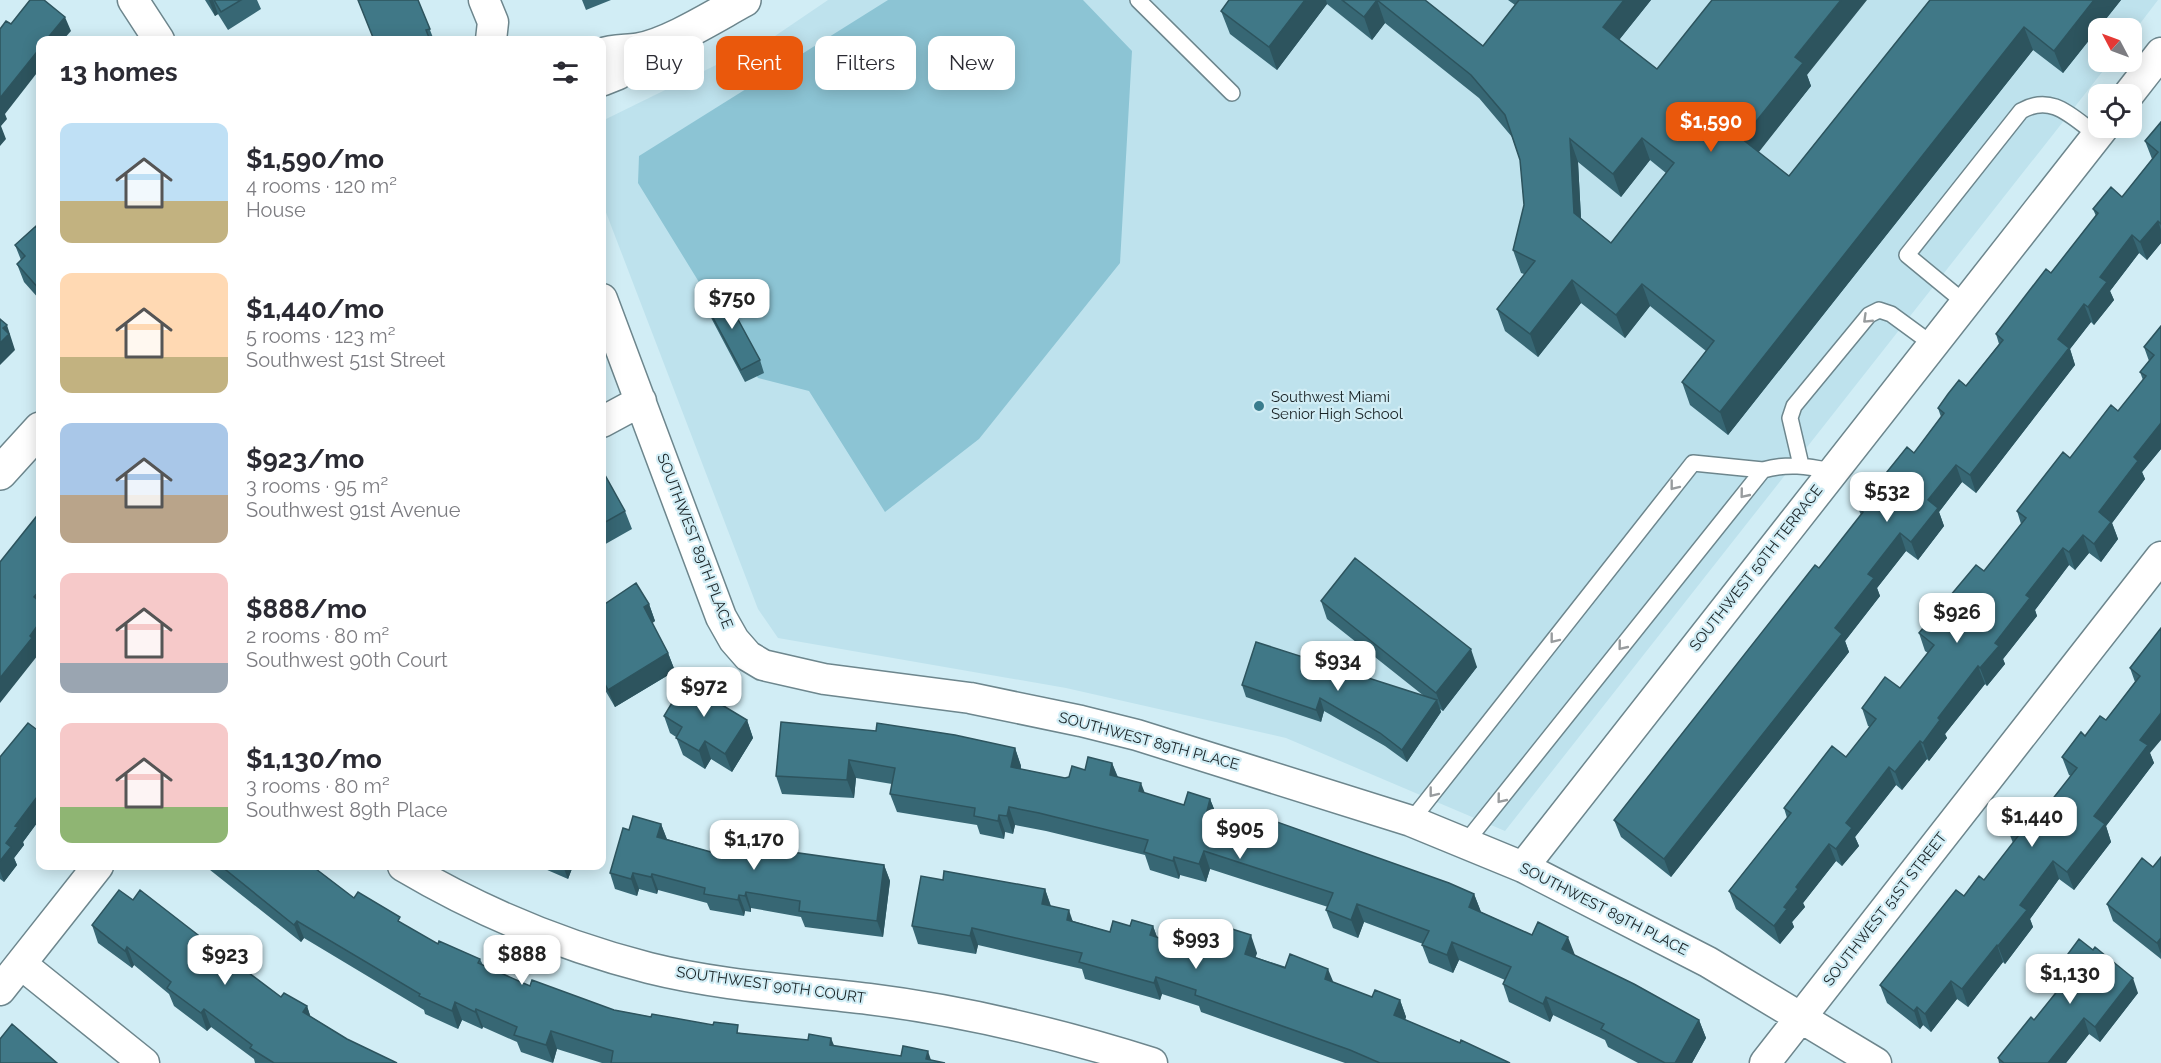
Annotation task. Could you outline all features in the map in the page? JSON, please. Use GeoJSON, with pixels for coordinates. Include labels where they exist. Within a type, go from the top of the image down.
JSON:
{"type":"FeatureCollection","features":[{"type":"Feature","properties":{"kind":"street"},"geometry":{"type":"LineString","coordinates":[[133,0],[156,36]]}},
{"type":"Feature","properties":{"kind":"street"},"geometry":{"type":"LineString","coordinates":[[675,36],[744,0]]}},
{"type":"Feature","properties":{"kind":"street"},"geometry":{"type":"LineString","coordinates":[[606,53],[624,51]]}},
{"type":"Feature","properties":{"kind":"street"},"geometry":{"type":"LineString","coordinates":[[2137,84],[2161,52]]}},
{"type":"Feature","properties":{"kind":"street"},"geometry":{"type":"LineString","coordinates":[[606,77],[617,73],[624,66]]}},
{"type":"Feature","properties":{"kind":"street","name":"SOUTHWEST 50TH TERRACE"},"geometry":{"type":"LineString","coordinates":[[1523,867],[2094,138]]}},
{"type":"Feature","properties":{"kind":"street","name":"SOUTHWEST 89TH PLACE"},"geometry":{"type":"LineString","coordinates":[[606,309],[721,617],[734,640],[748,656],[763,666],[824,679],[970,698],[1081,721],[1137,735],[1411,821],[1523,867],[1708,962],[1876,1063]]}},
{"type":"Feature","properties":{"kind":"street"},"geometry":{"type":"LineString","coordinates":[[606,420],[641,401]]}},
{"type":"Feature","properties":{"kind":"street"},"geometry":{"type":"LineString","coordinates":[[0,473],[36,433]]}},
{"type":"Feature","properties":{"kind":"street","name":"SOUTHWEST 51ST STREET"},"geometry":{"type":"LineString","coordinates":[[1766,1063],[2161,556]]}},
{"type":"Feature","properties":{"kind":"street"},"geometry":{"type":"LineString","coordinates":[[0,990],[95,870]]}},
{"type":"Feature","properties":{"kind":"street","name":"SOUTHWEST 90TH COURT"},"geometry":{"type":"LineString","coordinates":[[410,870],[460,897],[548,935],[651,968],[699,977],[930,1008],[1055,1035],[1152,1063]]}},
{"type":"Feature","properties":{"kind":"street"},"geometry":{"type":"LineString","coordinates":[[21,964],[144,1063]]}},
{"type":"Feature","properties":{"kind":"lane"},"geometry":{"type":"LineString","coordinates":[[1138,0],[1232,93]]}},
{"type":"Feature","properties":{"kind":"lane"},"geometry":{"type":"LineString","coordinates":[[1964,302],[1907,255],[2021,111],[2033,104],[2049,104],[2088,125]]}},
{"type":"Feature","properties":{"kind":"lane"},"geometry":{"type":"LineString","coordinates":[[1801,465],[1791,418],[1794,406],[1869,315],[1879,310],[1891,314],[1932,344]]}},
{"type":"Feature","properties":{"kind":"lane"},"geometry":{"type":"LineString","coordinates":[[1411,821],[1693,463],[1763,470],[1782,465],[1801,465],[1832,471]]}},
{"type":"Feature","properties":{"kind":"lane"},"geometry":{"type":"LineString","coordinates":[[1466,842],[1763,470]]}},
{"type":"Feature","properties":{"kind":"shaded area","name":"Southwest Miami Senior High School"},"geometry":{"type":"Polygon","coordinates":[[[828,0],[2158,0],[2142,21],[2142,18],[2088,18],[2088,72],[2102,72],[2093,84],[2088,84],[2088,90],[1505,831],[1286,738],[1066,688],[778,638],[758,609],[606,212],[606,119],[665,90],[704,90],[704,71],[716,65],[716,90],[803,90],[803,36],[775,36],[828,0]]]}},
{"type":"Feature","properties":{"kind":"shaded area"},"geometry":{"type":"Polygon","coordinates":[[[888,0],[1083,0],[1132,51],[1120,263],[979,439],[885,512],[809,391],[758,378],[638,183],[639,156],[744,90],[803,90],[803,53],[815,46],[815,90],[916,90],[916,36],[831,36],[888,0]]]}},
{"type":"Feature","properties":{"kind":"building"},"geometry":{"type":"Polygon","coordinates":[[[30,0],[44,0],[65,17],[49,36],[36,36],[36,53],[0,98],[0,29],[6,21],[11,24],[30,0]]]}},
{"type":"Feature","properties":{"kind":"building"},"geometry":{"type":"Polygon","coordinates":[[[214,0],[241,0],[221,12],[214,0]]]}},
{"type":"Feature","properties":{"kind":"building"},"geometry":{"type":"Polygon","coordinates":[[[358,0],[418,0],[430,29],[426,30],[428,36],[372,36],[358,0]]]}},
{"type":"Feature","properties":{"kind":"building"},"geometry":{"type":"Polygon","coordinates":[[[1229,0],[1305,0],[1269,47],[1221,11],[1229,0]]]}},
{"type":"Feature","properties":{"kind":"building"},"geometry":{"type":"Polygon","coordinates":[[[1342,0],[1377,0],[1364,17],[1342,0]]]}},
{"type":"Feature","properties":{"kind":"building"},"geometry":{"type":"Polygon","coordinates":[[[1377,0],[1425,0],[1483,46],[1519,0],[1624,0],[1603,27],[1657,69],[1712,0],[1841,0],[1795,57],[1803,63],[1742,139],[1789,176],[1930,0],[2094,0],[2054,51],[2024,27],[1720,412],[1682,382],[1714,341],[1642,284],[1616,315],[1572,280],[1530,334],[1497,309],[1535,261],[1513,250],[1524,205],[1520,160],[1505,115],[1471,75],[1377,0]],[[1642,138],[1613,174],[1570,139],[1574,213],[1611,243],[1674,163],[1642,138]]]}},
{"type":"Feature","properties":{"kind":"building"},"geometry":{"type":"Polygon","coordinates":[[[2161,122],[2161,224],[2158,221],[2140,242],[2132,235],[2100,277],[2107,282],[2088,307],[2084,304],[2058,339],[2069,348],[1970,475],[1956,465],[1928,500],[1938,508],[1911,542],[1900,533],[1868,574],[1874,578],[1835,628],[1842,634],[1664,859],[1614,820],[1815,565],[1819,568],[1863,512],[1858,508],[1907,447],[1914,453],[1944,413],[1938,408],[1959,380],[1966,386],[2003,340],[1996,334],[2046,269],[2051,273],[2098,213],[2093,209],[2111,187],[2122,197],[2158,152],[2145,141],[2161,122]]]}},
{"type":"Feature","properties":{"kind":"building"},"geometry":{"type":"Polygon","coordinates":[[[36,226],[36,285],[17,264],[25,256],[15,245],[36,226]]]}},
{"type":"Feature","properties":{"kind":"building"},"geometry":{"type":"Polygon","coordinates":[[[722,290],[760,360],[741,370],[703,299],[722,290]]]}},
{"type":"Feature","properties":{"kind":"building"},"geometry":{"type":"Polygon","coordinates":[[[0,319],[7,325],[3,328],[9,334],[0,343],[0,319]]]}},
{"type":"Feature","properties":{"kind":"building"},"geometry":{"type":"Polygon","coordinates":[[[2161,326],[2161,423],[2134,457],[2138,461],[2099,512],[2111,522],[2094,544],[2083,535],[2069,552],[2063,548],[2026,595],[2030,598],[1995,643],[1999,646],[1980,668],[1978,666],[1938,718],[1940,720],[1923,743],[1920,741],[1895,772],[1889,767],[1846,823],[1852,828],[1836,849],[1829,844],[1796,887],[1798,889],[1784,907],[1787,909],[1774,926],[1729,891],[1791,813],[1784,808],[1832,746],[1846,757],[1876,719],[1862,708],[1885,677],[1900,688],[1934,645],[1919,633],[1976,565],[1984,571],[2026,518],[2017,511],[2063,452],[2070,458],[2111,405],[2118,411],[2146,376],[2140,372],[2154,355],[2144,347],[2161,326]]]}},
{"type":"Feature","properties":{"kind":"building"},"geometry":{"type":"Polygon","coordinates":[[[606,477],[625,511],[606,522],[606,477]]]}},
{"type":"Feature","properties":{"kind":"building"},"geometry":{"type":"Polygon","coordinates":[[[36,517],[36,595],[34,597],[36,599],[36,628],[30,636],[32,638],[0,678],[0,562],[36,517]]]}},
{"type":"Feature","properties":{"kind":"building"},"geometry":{"type":"Polygon","coordinates":[[[1355,558],[1471,649],[1436,693],[1321,601],[1355,558]]]}},
{"type":"Feature","properties":{"kind":"building"},"geometry":{"type":"Polygon","coordinates":[[[636,583],[649,604],[644,607],[668,653],[608,690],[606,686],[606,603],[636,583]]]}},
{"type":"Feature","properties":{"kind":"building"},"geometry":{"type":"Polygon","coordinates":[[[2161,628],[2161,713],[2140,740],[2148,745],[2094,816],[2105,824],[2067,872],[2053,861],[2020,905],[2027,910],[1962,989],[1951,981],[1925,1014],[1917,1007],[1914,1011],[1880,985],[1956,890],[1964,896],[1979,876],[1984,880],[2019,835],[2006,825],[2024,802],[2040,815],[2077,768],[2062,757],[2081,732],[2085,736],[2100,716],[2106,720],[2140,676],[2130,668],[2161,628]]]}},
{"type":"Feature","properties":{"kind":"building"},"geometry":{"type":"Polygon","coordinates":[[[1256,642],[1437,700],[1402,750],[1380,733],[1320,698],[1316,710],[1242,685],[1256,642]]]}},
{"type":"Feature","properties":{"kind":"building"},"geometry":{"type":"Polygon","coordinates":[[[687,678],[720,698],[717,702],[747,720],[725,754],[705,741],[699,751],[676,738],[682,727],[664,716],[687,678]]]}},
{"type":"Feature","properties":{"kind":"building"},"geometry":{"type":"Polygon","coordinates":[[[781,722],[876,731],[877,723],[955,735],[1015,748],[1011,767],[1065,778],[1069,777],[1072,766],[1085,770],[1088,757],[1112,763],[1110,775],[1141,783],[1139,791],[1184,805],[1188,792],[1210,799],[1207,811],[1256,826],[1260,816],[1449,883],[1474,894],[1469,907],[1532,935],[1538,922],[1568,937],[1562,949],[1634,984],[1699,1020],[1675,1063],[1665,1063],[1601,1029],[1604,1024],[1546,997],[1543,1004],[1503,984],[1511,967],[1452,942],[1447,955],[1422,945],[1429,931],[1357,904],[1351,920],[1326,910],[1333,893],[1204,851],[1199,864],[1174,857],[1173,861],[1144,852],[1148,840],[1039,813],[1009,807],[1007,816],[999,815],[998,821],[974,816],[975,808],[890,794],[895,768],[849,760],[847,780],[776,776],[781,722]]]}},
{"type":"Feature","properties":{"kind":"building"},"geometry":{"type":"Polygon","coordinates":[[[28,723],[36,729],[36,798],[15,826],[18,827],[6,843],[11,847],[0,861],[0,757],[28,723]]]}},
{"type":"Feature","properties":{"kind":"building"},"geometry":{"type":"Polygon","coordinates":[[[633,816],[661,824],[657,837],[711,852],[714,833],[786,845],[785,851],[884,865],[877,921],[799,911],[800,901],[746,892],[745,896],[739,895],[738,900],[704,894],[705,888],[652,874],[651,877],[633,873],[631,879],[610,873],[623,828],[629,830],[633,816]]]}},
{"type":"Feature","properties":{"kind":"building"},"geometry":{"type":"Polygon","coordinates":[[[2161,857],[2161,938],[2157,943],[2107,904],[2142,858],[2153,867],[2161,857]]]}},
{"type":"Feature","properties":{"kind":"building"},"geometry":{"type":"Polygon","coordinates":[[[226,870],[317,870],[354,898],[358,892],[400,917],[398,921],[438,944],[439,941],[480,959],[478,963],[530,986],[532,980],[614,1010],[713,1025],[714,1022],[738,1025],[737,1033],[808,1040],[809,1034],[831,1038],[830,1045],[901,1056],[903,1046],[928,1051],[926,1059],[945,1063],[611,1063],[613,1051],[551,1031],[546,1045],[514,1035],[517,1027],[476,1009],[475,1012],[455,1002],[452,1011],[419,996],[420,994],[297,921],[294,925],[226,870]]]}},
{"type":"Feature","properties":{"kind":"building"},"geometry":{"type":"Polygon","coordinates":[[[944,871],[1045,889],[1042,904],[1069,910],[1067,920],[1110,932],[1113,921],[1130,926],[1132,920],[1153,926],[1150,935],[1197,950],[1201,940],[1206,941],[1213,923],[1251,935],[1245,954],[1285,968],[1290,954],[1328,969],[1325,979],[1372,997],[1375,990],[1400,1000],[1394,1015],[1460,1043],[1461,1040],[1510,1063],[1380,1063],[1350,1050],[1195,995],[1196,990],[1156,977],[1154,983],[1079,962],[1082,953],[972,928],[970,936],[912,926],[921,876],[943,880],[944,871]]]}},
{"type":"Feature","properties":{"kind":"building"},"geometry":{"type":"Polygon","coordinates":[[[119,890],[133,900],[140,890],[211,945],[216,939],[241,958],[237,964],[281,997],[284,993],[307,1006],[303,1012],[347,1039],[397,1063],[274,1063],[250,1048],[252,1045],[204,1009],[201,1013],[167,988],[171,982],[127,947],[125,951],[92,925],[119,890]]]}},
{"type":"Feature","properties":{"kind":"building"},"geometry":{"type":"Polygon","coordinates":[[[2079,939],[2093,950],[2095,947],[2133,978],[2095,1027],[2084,1018],[2048,1063],[2004,1063],[1998,1058],[2031,1017],[2034,1020],[2067,979],[2056,970],[2079,939]]]}},
{"type":"Feature","properties":{"kind":"building"},"geometry":{"type":"Polygon","coordinates":[[[12,1024],[57,1063],[0,1063],[0,1039],[12,1024]]]}},
{"type":"Feature","properties":{"kind":"place","name":"Southwest Miami Senior High School"},"geometry":{"type":"Point","coordinates":[1259,406]}}]}
